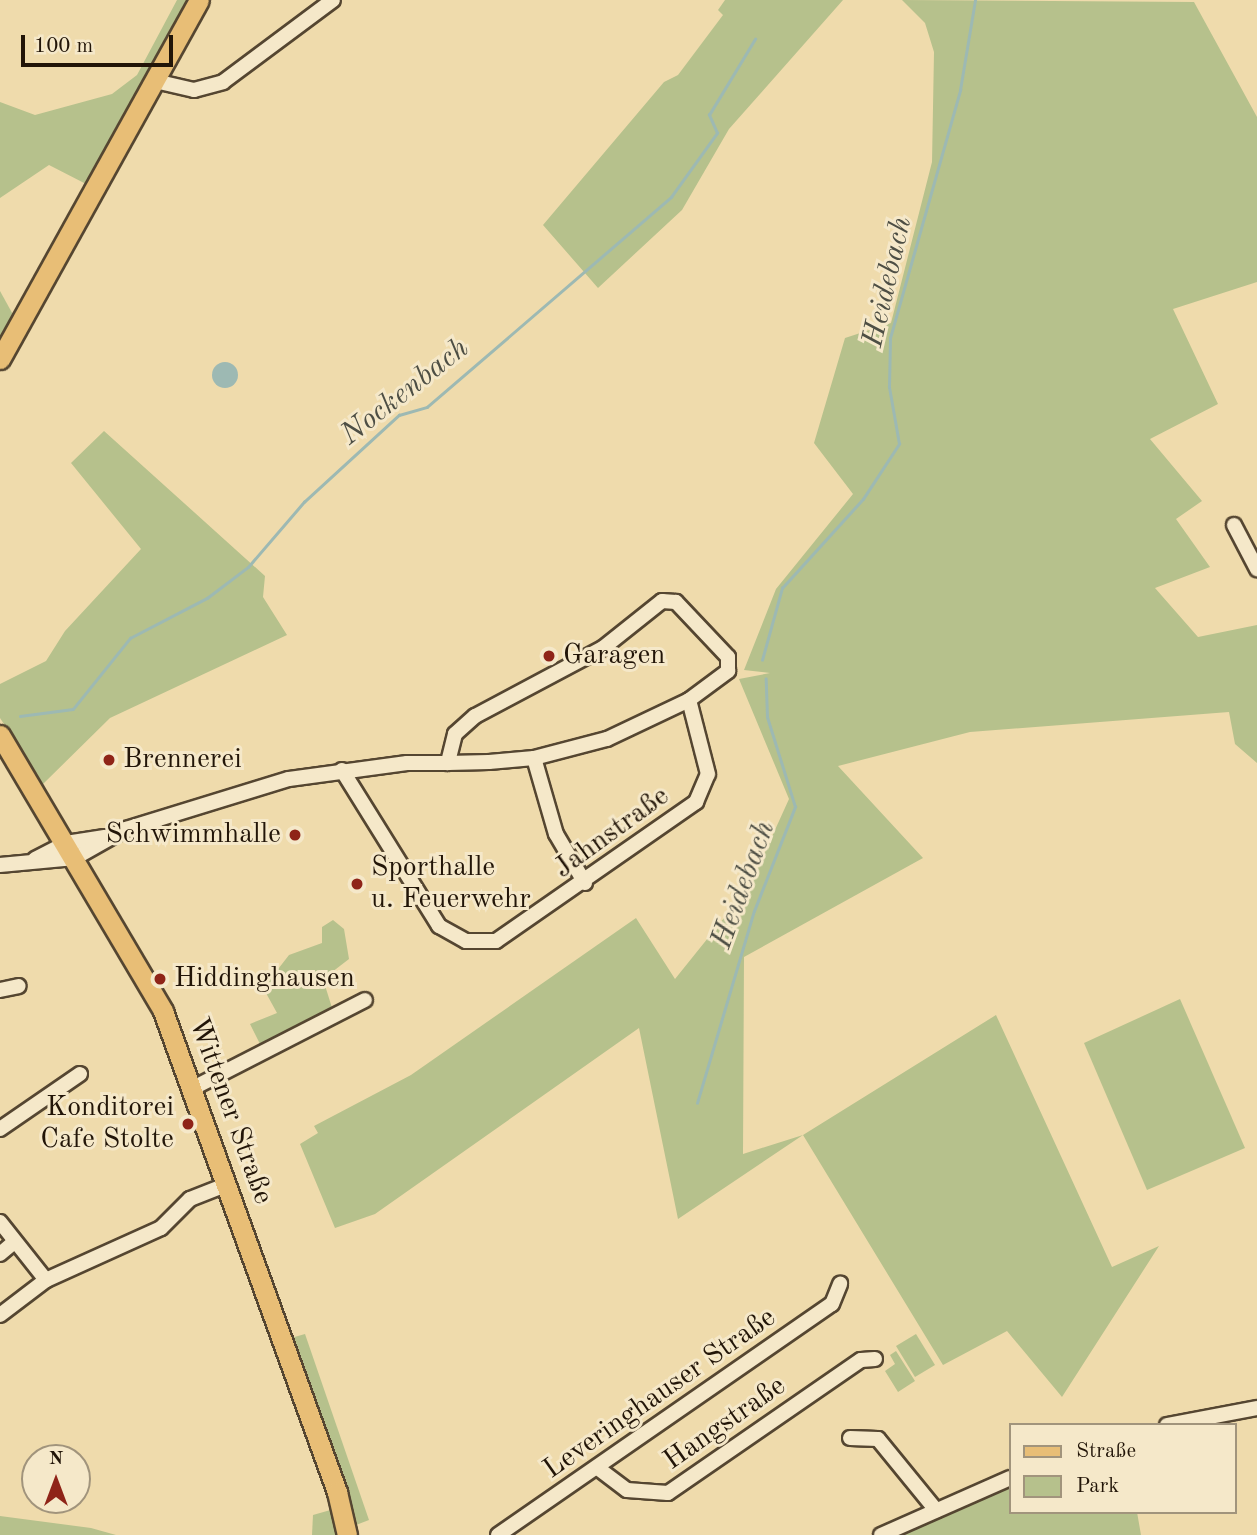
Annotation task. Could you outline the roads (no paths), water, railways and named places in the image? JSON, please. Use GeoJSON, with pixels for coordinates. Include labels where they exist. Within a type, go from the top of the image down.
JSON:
{"type":"FeatureCollection","features":[{"type":"Feature","properties":{"kind":"main road"},"geometry":{"type":"LineString","coordinates":[[0,359],[199,0]]}},
{"type":"Feature","properties":{"kind":"main road","name":"Wittener Straße"},"geometry":{"type":"LineString","coordinates":[[0,735],[151,987],[193,1088],[228,1184],[337,1492],[346,1535]]}},
{"type":"Feature","properties":{"kind":"street"},"geometry":{"type":"LineString","coordinates":[[155,81],[194,90],[223,82],[333,0]]}},
{"type":"Feature","properties":{"kind":"street"},"geometry":{"type":"LineString","coordinates":[[1234,525],[1257,569]]}},
{"type":"Feature","properties":{"kind":"street"},"geometry":{"type":"LineString","coordinates":[[0,864],[70,850],[232,794],[342,770],[534,758],[607,739],[689,701],[731,665],[670,599],[568,669],[475,716],[455,734],[448,763]]}},
{"type":"Feature","properties":{"kind":"street","name":"Jahnstraße"},"geometry":{"type":"LineString","coordinates":[[342,770],[439,926],[466,941],[496,941],[515,933],[679,817],[704,791],[708,775],[689,701]]}},
{"type":"Feature","properties":{"kind":"street"},"geometry":{"type":"LineString","coordinates":[[534,758],[556,834],[585,883]]}},
{"type":"Feature","properties":{"kind":"street"},"geometry":{"type":"LineString","coordinates":[[0,990],[19,986]]}},
{"type":"Feature","properties":{"kind":"street"},"geometry":{"type":"LineString","coordinates":[[193,1088],[365,1000]]}},
{"type":"Feature","properties":{"kind":"street"},"geometry":{"type":"LineString","coordinates":[[0,1129],[79,1073]]}},
{"type":"Feature","properties":{"kind":"street"},"geometry":{"type":"LineString","coordinates":[[0,1315],[46,1280],[161,1228],[190,1199],[228,1184]]}},
{"type":"Feature","properties":{"kind":"street"},"geometry":{"type":"LineString","coordinates":[[0,1222],[12,1244],[46,1280]]}},
{"type":"Feature","properties":{"kind":"street"},"geometry":{"type":"LineString","coordinates":[[0,1254],[12,1244]]}},
{"type":"Feature","properties":{"kind":"street","name":"Leveringhauser Straße"},"geometry":{"type":"LineString","coordinates":[[498,1535],[599,1469],[832,1304],[840,1284]]}},
{"type":"Feature","properties":{"kind":"street","name":"Hangstraße"},"geometry":{"type":"LineString","coordinates":[[599,1469],[627,1490],[668,1493],[861,1360],[875,1359]]}},
{"type":"Feature","properties":{"kind":"street"},"geometry":{"type":"LineString","coordinates":[[1178,1423],[1257,1408]]}},
{"type":"Feature","properties":{"kind":"street"},"geometry":{"type":"LineString","coordinates":[[850,1438],[878,1439],[936,1510]]}},
{"type":"Feature","properties":{"kind":"street"},"geometry":{"type":"LineString","coordinates":[[881,1535],[1009,1478]]}},
{"type":"Feature","properties":{"kind":"water"},"geometry":{"type":"Polygon","coordinates":[[[225,362],[234,366],[238,375],[234,384],[225,388],[216,384],[212,375],[216,366],[225,362]]]}},
{"type":"Feature","properties":{"kind":"waterway","name":"Heidebach"},"geometry":{"type":"LineString","coordinates":[[762,660],[782,588],[863,499],[899,444],[889,387],[890,338],[960,90],[975,0]]}},
{"type":"Feature","properties":{"kind":"waterway","name":"Nockenbach"},"geometry":{"type":"LineString","coordinates":[[20,716],[73,709],[130,638],[207,598],[248,567],[304,502],[399,415],[427,407],[671,197],[717,133],[709,115],[755,39]]}},
{"type":"Feature","properties":{"kind":"waterway","name":"Heidebach"},"geometry":{"type":"LineString","coordinates":[[697,1103],[754,911],[795,807],[767,717],[766,679]]}},
{"type":"Feature","properties":{"kind":"place","name":"Garagen"},"geometry":{"type":"Point","coordinates":[549,656]}},
{"type":"Feature","properties":{"kind":"place","name":"Brennerei"},"geometry":{"type":"Point","coordinates":[109,760]}},
{"type":"Feature","properties":{"kind":"place","name":"Schwimmhalle"},"geometry":{"type":"Point","coordinates":[295,835]}},
{"type":"Feature","properties":{"kind":"place","name":"Sporthalle u. Feuerwehr"},"geometry":{"type":"Point","coordinates":[357,884]}},
{"type":"Feature","properties":{"kind":"place","name":"Hiddinghausen"},"geometry":{"type":"Point","coordinates":[160,979]}},
{"type":"Feature","properties":{"kind":"place","name":"Konditorei Cafe Stolte"},"geometry":{"type":"Point","coordinates":[188,1124]}}]}
